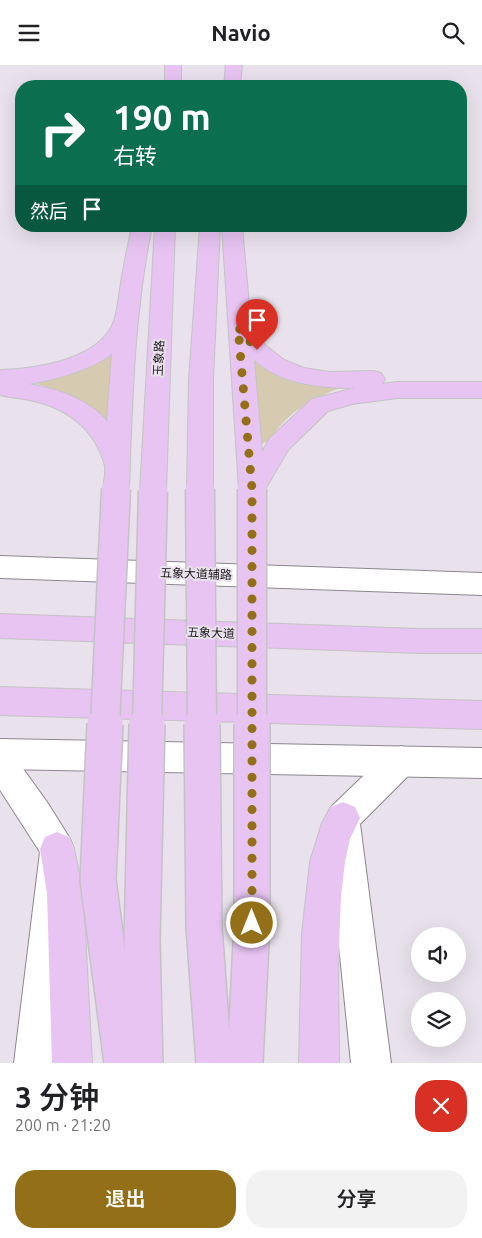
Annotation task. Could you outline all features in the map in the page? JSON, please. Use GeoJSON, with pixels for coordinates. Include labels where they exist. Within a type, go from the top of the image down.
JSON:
{"type":"FeatureCollection","features":[{"type":"Feature","properties":{"kind":"main road"},"geometry":{"type":"LineString","coordinates":[[173,65],[173,80]]}},
{"type":"Feature","properties":{"kind":"main road"},"geometry":{"type":"LineString","coordinates":[[233,80],[234,65]]}},
{"type":"Feature","properties":{"kind":"main road"},"geometry":{"type":"LineString","coordinates":[[122,1063],[98,880],[116,478],[127,312],[136,248],[140,232]]}},
{"type":"Feature","properties":{"kind":"main road","name":"玉象路"},"geometry":{"type":"LineString","coordinates":[[145,1063],[142,940],[153,491],[165,232]]}},
{"type":"Feature","properties":{"kind":"main road"},"geometry":{"type":"LineString","coordinates":[[210,232],[201,380],[200,489],[204,927],[214,1063]]}},
{"type":"Feature","properties":{"kind":"main road"},"geometry":{"type":"LineString","coordinates":[[232,232],[238,327],[252,489],[252,923],[245,1063]]}},
{"type":"Feature","properties":{"kind":"main road"},"geometry":{"type":"LineString","coordinates":[[0,378],[50,373],[77,364],[104,348],[119,335],[127,312]]}},
{"type":"Feature","properties":{"kind":"main road"},"geometry":{"type":"LineString","coordinates":[[238,327],[257,350],[272,363],[296,373],[313,377],[354,380],[482,372]]}},
{"type":"Feature","properties":{"kind":"main road"},"geometry":{"type":"LineString","coordinates":[[0,388],[51,396],[71,405],[93,420],[107,438],[116,478]]}},
{"type":"Feature","properties":{"kind":"main road"},"geometry":{"type":"LineString","coordinates":[[252,489],[279,444],[320,405],[352,395],[397,390],[482,390]]}},
{"type":"Feature","properties":{"kind":"main road","name":"五象大道"},"geometry":{"type":"LineString","coordinates":[[0,626],[419,641],[482,641]]}},
{"type":"Feature","properties":{"kind":"main road"},"geometry":{"type":"LineString","coordinates":[[0,701],[482,715]]}},
{"type":"Feature","properties":{"kind":"main road"},"geometry":{"type":"LineString","coordinates":[[319,1063],[320,971],[325,874],[337,825],[343,818]]}},
{"type":"Feature","properties":{"kind":"main road"},"geometry":{"type":"LineString","coordinates":[[57,849],[65,893],[72,1063]]}},
{"type":"Feature","properties":{"kind":"street","name":"五象大道辅路"},"geometry":{"type":"LineString","coordinates":[[0,567],[482,584]]}},
{"type":"Feature","properties":{"kind":"street"},"geometry":{"type":"LineString","coordinates":[[0,754],[482,763]]}},
{"type":"Feature","properties":{"kind":"street"},"geometry":{"type":"LineString","coordinates":[[371,1063],[343,818],[401,761]]}},
{"type":"Feature","properties":{"kind":"street"},"geometry":{"type":"LineString","coordinates":[[0,763],[35,813],[57,849],[34,1063]]}},
{"type":"Feature","properties":{"kind":"shaded area"},"geometry":{"type":"Polygon","coordinates":[[[116,348],[112,429],[96,412],[78,400],[37,384],[37,380],[116,348]]]}},
{"type":"Feature","properties":{"kind":"shaded area"},"geometry":{"type":"Polygon","coordinates":[[[256,360],[336,386],[338,389],[298,409],[282,423],[268,442],[262,443],[252,361],[256,360]]]}},
{"type":"Feature","properties":{"kind":"route"},"geometry":{"type":"LineString","coordinates":[[252,923],[252,489],[238,327],[257,350]]}}]}
